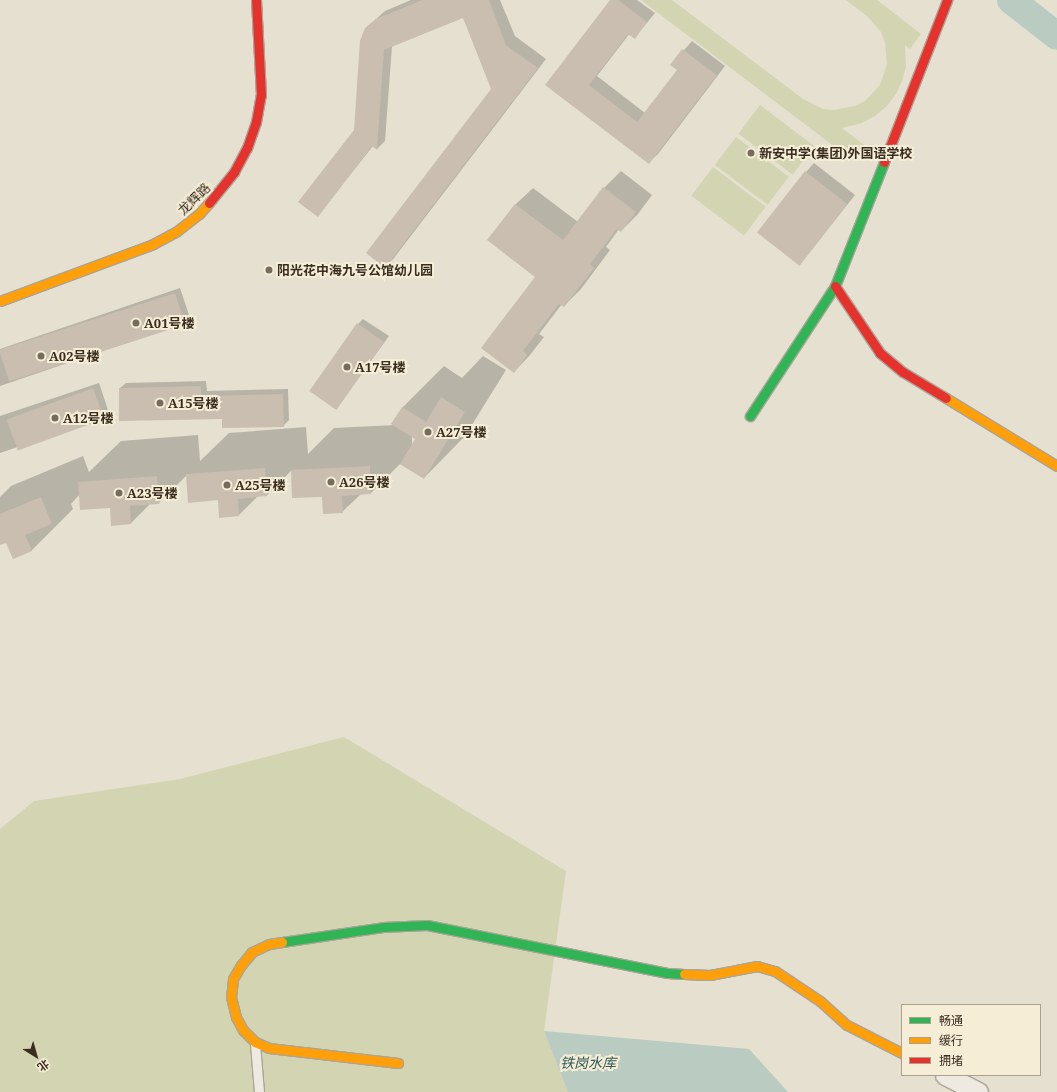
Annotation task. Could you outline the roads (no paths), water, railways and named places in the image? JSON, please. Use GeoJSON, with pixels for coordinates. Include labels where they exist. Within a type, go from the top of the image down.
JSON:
{"type":"FeatureCollection","features":[{"type":"Feature","properties":{"kind":"street","name":"龙辉路"},"geometry":{"type":"LineString","coordinates":[[0,301],[153,244],[177,231],[199,214],[218,194],[241,160],[256,122],[261,95],[256,0]]}},
{"type":"Feature","properties":{"kind":"street"},"geometry":{"type":"LineString","coordinates":[[750,416],[835,286],[947,0]]}},
{"type":"Feature","properties":{"kind":"street"},"geometry":{"type":"LineString","coordinates":[[835,286],[880,353],[903,372],[1057,466]]}},
{"type":"Feature","properties":{"kind":"street"},"geometry":{"type":"LineString","coordinates":[[398,1063],[269,1048],[255,1042],[242,1030],[236,1017],[231,997],[233,979],[241,965],[252,952],[270,944],[383,928],[427,924],[667,973],[710,975],[757,966],[775,971],[820,1001],[847,1025],[901,1052]]}},
{"type":"Feature","properties":{"kind":"street"},"geometry":{"type":"LineString","coordinates":[[947,1076],[978,1092]]}},
{"type":"Feature","properties":{"kind":"lane"},"geometry":{"type":"LineString","coordinates":[[255,1042],[259,1092]]}},
{"type":"Feature","properties":{"kind":"water","name":"铁岗水库"},"geometry":{"type":"Polygon","coordinates":[[[544,1031],[749,1049],[788,1092],[568,1092],[544,1031]]]}},
{"type":"Feature","properties":{"kind":"waterway"},"geometry":{"type":"LineString","coordinates":[[1011,0],[1057,36]]}},
{"type":"Feature","properties":{"kind":"place","name":"新安中学(集团)外国语学校"},"geometry":{"type":"Point","coordinates":[751,153]}},
{"type":"Feature","properties":{"kind":"place","name":"阳光花中海九号公馆幼儿园"},"geometry":{"type":"Point","coordinates":[269,270]}},
{"type":"Feature","properties":{"kind":"place","name":"A01号楼"},"geometry":{"type":"Point","coordinates":[136,323]}},
{"type":"Feature","properties":{"kind":"place","name":"A02号楼"},"geometry":{"type":"Point","coordinates":[41,356]}},
{"type":"Feature","properties":{"kind":"place","name":"A17号楼"},"geometry":{"type":"Point","coordinates":[347,367]}},
{"type":"Feature","properties":{"kind":"place","name":"A15号楼"},"geometry":{"type":"Point","coordinates":[160,403]}},
{"type":"Feature","properties":{"kind":"place","name":"A12号楼"},"geometry":{"type":"Point","coordinates":[55,418]}},
{"type":"Feature","properties":{"kind":"place","name":"A27号楼"},"geometry":{"type":"Point","coordinates":[428,432]}},
{"type":"Feature","properties":{"kind":"place","name":"A26号楼"},"geometry":{"type":"Point","coordinates":[331,482]}},
{"type":"Feature","properties":{"kind":"place","name":"A25号楼"},"geometry":{"type":"Point","coordinates":[227,485]}},
{"type":"Feature","properties":{"kind":"place","name":"A23号楼"},"geometry":{"type":"Point","coordinates":[119,493]}}]}
